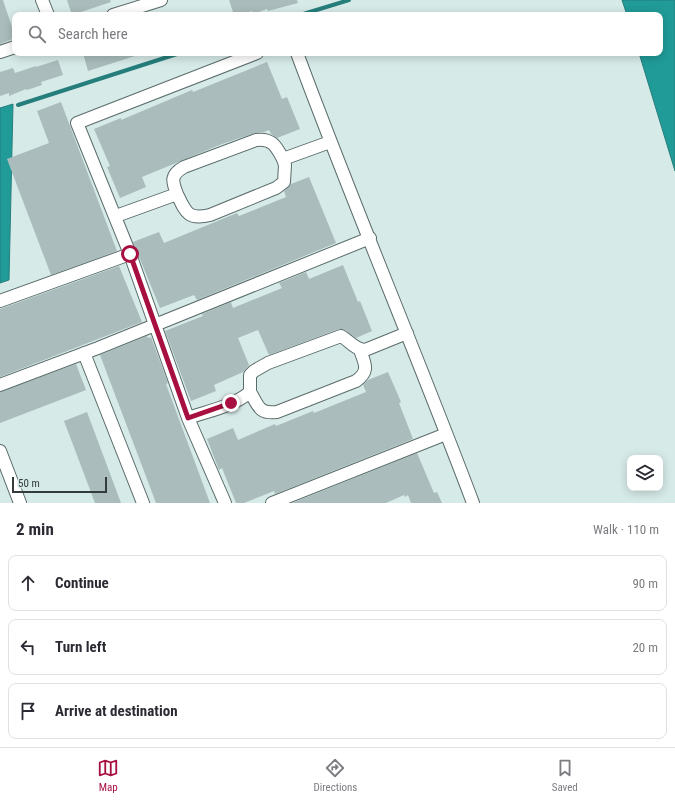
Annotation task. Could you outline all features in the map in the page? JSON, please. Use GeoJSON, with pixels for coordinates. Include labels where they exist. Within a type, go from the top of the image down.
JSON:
{"type":"FeatureCollection","features":[{"type":"Feature","properties":{"kind":"street"},"geometry":{"type":"LineString","coordinates":[[42,0],[47,12]]}},
{"type":"Feature","properties":{"kind":"street"},"geometry":{"type":"LineString","coordinates":[[123,12],[161,0]]}},
{"type":"Feature","properties":{"kind":"street"},"geometry":{"type":"LineString","coordinates":[[0,52],[12,48]]}},
{"type":"Feature","properties":{"kind":"street"},"geometry":{"type":"LineString","coordinates":[[225,503],[188,418],[116,216],[78,123],[249,56]]}},
{"type":"Feature","properties":{"kind":"street"},"geometry":{"type":"LineString","coordinates":[[298,56],[330,142],[370,238],[472,503]]}},
{"type":"Feature","properties":{"kind":"street"},"geometry":{"type":"LineString","coordinates":[[265,139],[272,142],[283,159],[285,170],[284,182],[276,188],[210,215],[198,218],[189,214],[183,206],[174,186],[173,177],[176,172],[184,167],[256,140],[265,139]]}},
{"type":"Feature","properties":{"kind":"street"},"geometry":{"type":"LineString","coordinates":[[283,159],[330,142]]}},
{"type":"Feature","properties":{"kind":"street"},"geometry":{"type":"LineString","coordinates":[[116,216],[177,194]]}},
{"type":"Feature","properties":{"kind":"street"},"geometry":{"type":"LineString","coordinates":[[0,385],[84,353],[370,238]]}},
{"type":"Feature","properties":{"kind":"street"},"geometry":{"type":"LineString","coordinates":[[0,301],[130,254]]}},
{"type":"Feature","properties":{"kind":"street"},"geometry":{"type":"LineString","coordinates":[[360,350],[366,365],[363,376],[356,381],[277,412],[267,413],[260,409],[250,392],[250,375],[268,363],[341,336],[348,340],[353,346],[360,350],[365,350],[406,333]]}},
{"type":"Feature","properties":{"kind":"street"},"geometry":{"type":"LineString","coordinates":[[84,353],[143,503]]}},
{"type":"Feature","properties":{"kind":"street"},"geometry":{"type":"LineString","coordinates":[[188,418],[231,403],[246,396],[250,392]]}},
{"type":"Feature","properties":{"kind":"street"},"geometry":{"type":"LineString","coordinates":[[272,503],[446,434]]}},
{"type":"Feature","properties":{"kind":"street"},"geometry":{"type":"LineString","coordinates":[[0,451],[20,503]]}},
{"type":"Feature","properties":{"kind":"water"},"geometry":{"type":"Polygon","coordinates":[[[622,0],[675,0],[675,171],[640,56],[663,56],[663,12],[626,12],[622,0]]]}},
{"type":"Feature","properties":{"kind":"water"},"geometry":{"type":"Polygon","coordinates":[[[13,104],[9,280],[0,283],[0,108],[13,104]]]}},
{"type":"Feature","properties":{"kind":"building"},"geometry":{"type":"Polygon","coordinates":[[[0,0],[3,0],[12,27],[12,39],[0,44],[0,0]]]}},
{"type":"Feature","properties":{"kind":"building"},"geometry":{"type":"Polygon","coordinates":[[[67,0],[110,0],[111,2],[81,12],[71,12],[67,0]]]}},
{"type":"Feature","properties":{"kind":"building"},"geometry":{"type":"Polygon","coordinates":[[[229,0],[297,0],[298,3],[268,11],[267,9],[259,12],[233,12],[229,0]]]}},
{"type":"Feature","properties":{"kind":"building"},"geometry":{"type":"Polygon","coordinates":[[[84,56],[135,56],[88,71],[84,56]]]}},
{"type":"Feature","properties":{"kind":"building"},"geometry":{"type":"Polygon","coordinates":[[[58,60],[63,75],[41,82],[42,85],[27,90],[26,89],[9,96],[9,93],[0,96],[0,72],[13,68],[15,73],[58,60]]]}},
{"type":"Feature","properties":{"kind":"building"},"geometry":{"type":"Polygon","coordinates":[[[267,62],[282,99],[287,97],[300,129],[277,138],[271,134],[269,130],[222,144],[142,177],[146,187],[120,198],[107,167],[110,166],[94,129],[121,118],[121,120],[192,90],[193,92],[267,62]]]}},
{"type":"Feature","properties":{"kind":"building"},"geometry":{"type":"Polygon","coordinates":[[[61,102],[117,251],[51,275],[7,159],[49,143],[37,111],[61,102]]]}},
{"type":"Feature","properties":{"kind":"building"},"geometry":{"type":"Polygon","coordinates":[[[309,177],[336,243],[197,300],[194,295],[160,308],[133,242],[159,232],[164,243],[237,213],[239,216],[286,197],[284,191],[291,184],[309,177]]]}},
{"type":"Feature","properties":{"kind":"building"},"geometry":{"type":"Polygon","coordinates":[[[343,265],[372,331],[356,338],[345,330],[339,329],[269,355],[258,330],[238,338],[249,365],[243,372],[214,385],[216,391],[191,401],[165,331],[203,316],[202,314],[231,302],[233,308],[282,288],[279,283],[306,272],[309,279],[343,265]]]}},
{"type":"Feature","properties":{"kind":"building"},"geometry":{"type":"Polygon","coordinates":[[[119,266],[142,322],[0,377],[0,309],[119,266]]]}},
{"type":"Feature","properties":{"kind":"building"},"geometry":{"type":"Polygon","coordinates":[[[147,336],[148,338],[151,337],[168,383],[166,384],[210,503],[156,503],[100,355],[147,336]]]}},
{"type":"Feature","properties":{"kind":"building"},"geometry":{"type":"Polygon","coordinates":[[[76,364],[86,390],[0,423],[0,392],[76,364]]]}},
{"type":"Feature","properties":{"kind":"building"},"geometry":{"type":"Polygon","coordinates":[[[388,372],[401,402],[399,403],[413,439],[275,494],[274,491],[244,503],[236,503],[222,468],[219,470],[207,439],[233,428],[238,440],[275,424],[276,426],[313,411],[314,413],[366,392],[363,385],[368,380],[388,372]]]}},
{"type":"Feature","properties":{"kind":"building"},"geometry":{"type":"Polygon","coordinates":[[[87,412],[121,503],[95,503],[64,421],[87,412]]]}},
{"type":"Feature","properties":{"kind":"building"},"geometry":{"type":"Polygon","coordinates":[[[417,453],[434,493],[437,492],[442,503],[411,503],[408,495],[405,497],[404,495],[386,503],[292,503],[417,453]]]}},
{"type":"Feature","properties":{"kind":"waterway"},"geometry":{"type":"LineString","coordinates":[[310,12],[349,0]]}},
{"type":"Feature","properties":{"kind":"waterway"},"geometry":{"type":"LineString","coordinates":[[18,105],[171,56]]}},
{"type":"Feature","properties":{"kind":"route"},"geometry":{"type":"LineString","coordinates":[[130,254],[188,418],[231,403]]}}]}
